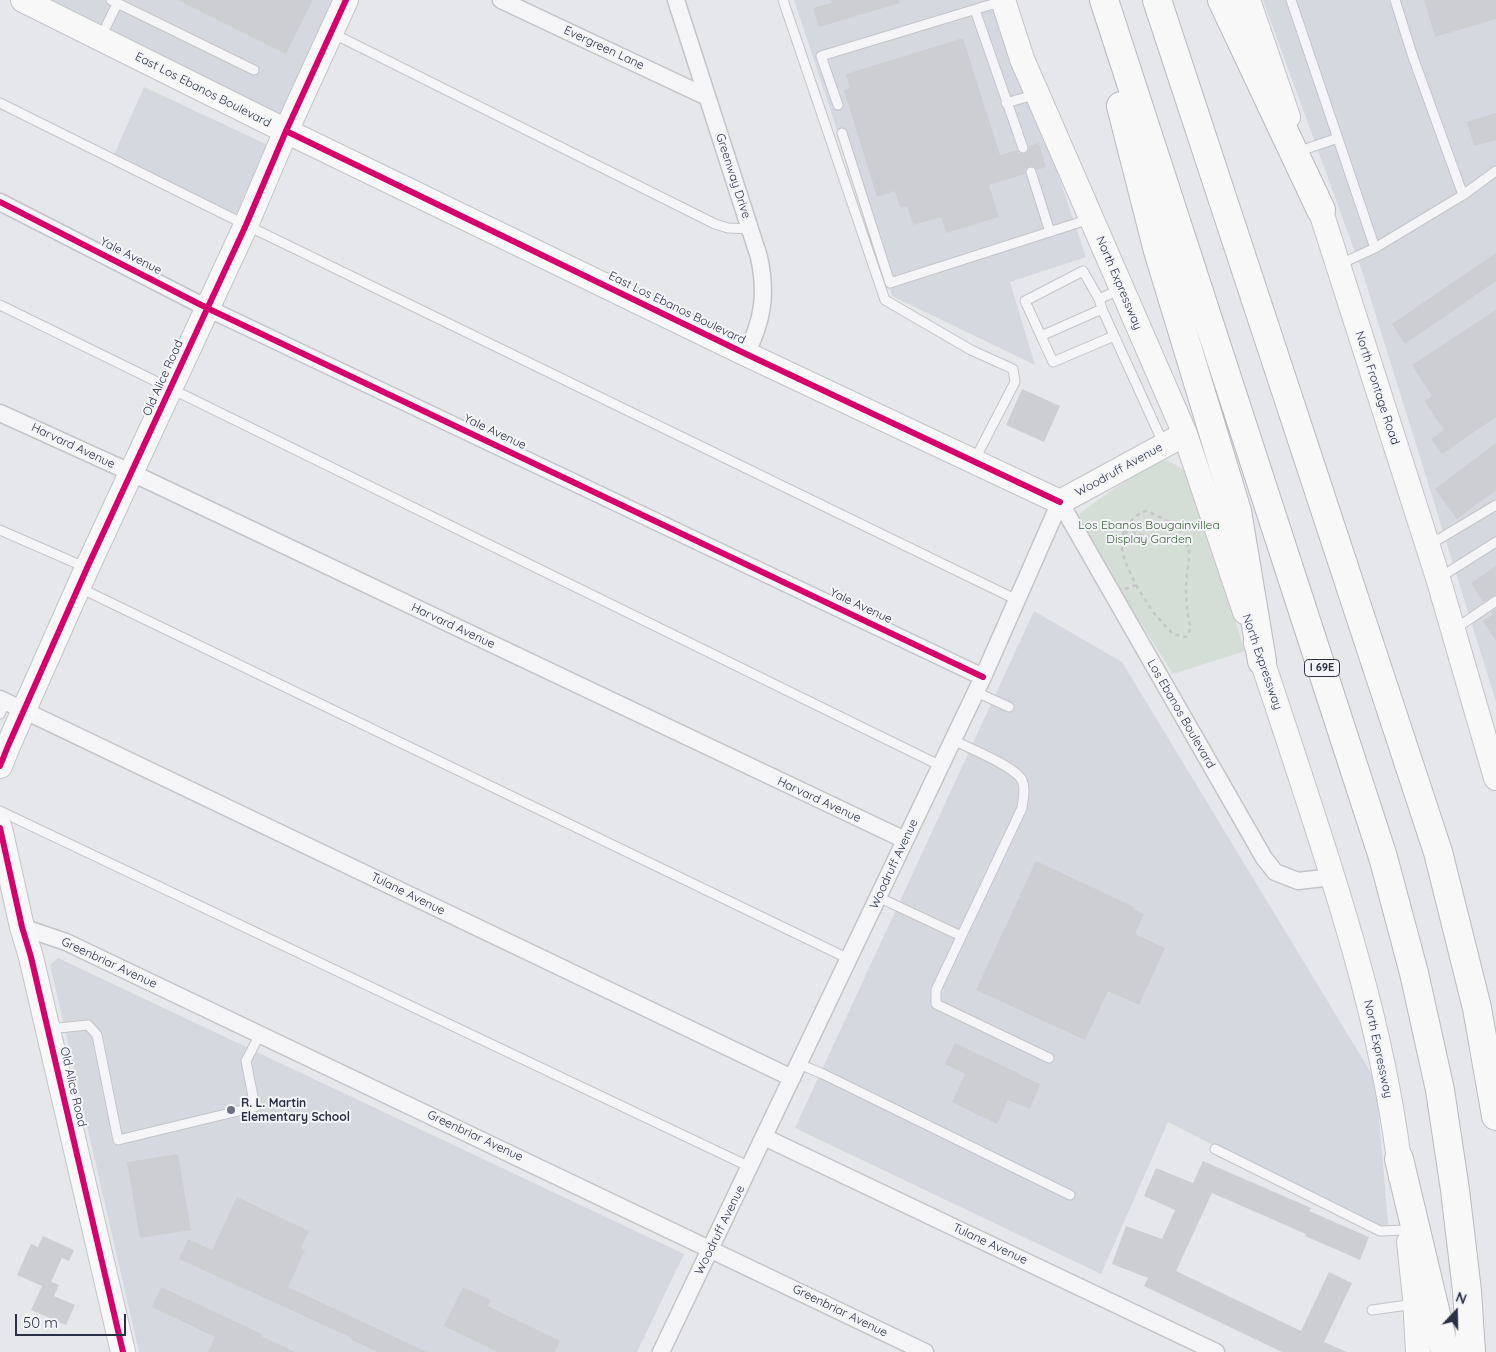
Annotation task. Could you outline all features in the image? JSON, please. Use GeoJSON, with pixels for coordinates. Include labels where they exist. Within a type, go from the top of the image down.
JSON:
{"type":"FeatureCollection","features":[{"type":"Feature","properties":{"kind":"highway"},"geometry":{"type":"LineString","coordinates":[[1095,0],[1158,252],[1237,510],[1262,661]]}},
{"type":"Feature","properties":{"kind":"highway","name":"I 69E"},"geometry":{"type":"LineString","coordinates":[[1104,0],[1383,857],[1414,973],[1440,1090],[1456,1190],[1467,1291],[1471,1352]]}},
{"type":"Feature","properties":{"kind":"highway"},"geometry":{"type":"LineString","coordinates":[[1157,0],[1438,852],[1476,1008],[1496,1116]]}},
{"type":"Feature","properties":{"kind":"highway"},"geometry":{"type":"LineString","coordinates":[[1222,0],[1320,210]]}},
{"type":"Feature","properties":{"kind":"highway"},"geometry":{"type":"LineString","coordinates":[[1399,1159],[1445,1352]]}},
{"type":"Feature","properties":{"kind":"street","name":"East Los Ebanos Boulevard"},"geometry":{"type":"LineString","coordinates":[[23,0],[286,131],[746,354],[1060,502]]}},
{"type":"Feature","properties":{"kind":"street","name":"Old Alice Road"},"geometry":{"type":"LineString","coordinates":[[0,766],[8,706],[84,578],[246,225],[286,131],[346,0]]}},
{"type":"Feature","properties":{"kind":"street","name":"Evergreen Lane"},"geometry":{"type":"LineString","coordinates":[[501,0],[707,97]]}},
{"type":"Feature","properties":{"kind":"street","name":"Greenway Drive"},"geometry":{"type":"LineString","coordinates":[[676,0],[759,256],[763,274],[764,292],[759,322],[746,354]]}},
{"type":"Feature","properties":{"kind":"street","name":"North Frontage Road"},"geometry":{"type":"LineString","coordinates":[[1248,0],[1320,210],[1438,578],[1496,778]]}},
{"type":"Feature","properties":{"kind":"street","name":"North Expressway"},"geometry":{"type":"LineString","coordinates":[[1004,1],[1022,59],[1184,434],[1262,661],[1333,877],[1359,964],[1384,1065],[1399,1159],[1415,1304],[1418,1352]]}},
{"type":"Feature","properties":{"kind":"street","name":"Yale Avenue"},"geometry":{"type":"LineString","coordinates":[[0,202],[207,308],[979,684]]}},
{"type":"Feature","properties":{"kind":"street","name":"Harvard Avenue"},"geometry":{"type":"LineString","coordinates":[[0,413],[132,473],[905,840]]}},
{"type":"Feature","properties":{"kind":"street","name":"Woodruff Avenue"},"geometry":{"type":"LineString","coordinates":[[661,1352],[941,766],[1060,502],[1184,434]]}},
{"type":"Feature","properties":{"kind":"street","name":"Los Ebanos Boulevard"},"geometry":{"type":"LineString","coordinates":[[1060,502],[1264,858],[1275,872],[1298,881],[1333,877]]}},
{"type":"Feature","properties":{"kind":"street","name":"Tulane Avenue"},"geometry":{"type":"LineString","coordinates":[[8,706],[795,1071]]}},
{"type":"Feature","properties":{"kind":"street","name":"Old Alice Road"},"geometry":{"type":"LineString","coordinates":[[0,828],[123,1352]]}},
{"type":"Feature","properties":{"kind":"street","name":"Greenbriar Avenue"},"geometry":{"type":"LineString","coordinates":[[22,927],[66,942],[925,1352]]}},
{"type":"Feature","properties":{"kind":"street","name":"Tulane Avenue"},"geometry":{"type":"LineString","coordinates":[[764,1137],[1216,1352]]}},
{"type":"Feature","properties":{"kind":"lane"},"geometry":{"type":"LineString","coordinates":[[784,0],[885,300],[971,350],[1013,369],[1015,382],[974,462]]}},
{"type":"Feature","properties":{"kind":"lane"},"geometry":{"type":"LineString","coordinates":[[1291,0],[1375,248]]}},
{"type":"Feature","properties":{"kind":"lane"},"geometry":{"type":"LineString","coordinates":[[1395,0],[1463,195]]}},
{"type":"Feature","properties":{"kind":"lane"},"geometry":{"type":"LineString","coordinates":[[838,105],[821,56],[1004,1]]}},
{"type":"Feature","properties":{"kind":"lane"},"geometry":{"type":"LineString","coordinates":[[100,38],[114,2],[254,70]]}},
{"type":"Feature","properties":{"kind":"lane"},"geometry":{"type":"LineString","coordinates":[[975,10],[1023,148]]}},
{"type":"Feature","properties":{"kind":"lane"},"geometry":{"type":"LineString","coordinates":[[332,32],[715,224],[728,228],[750,229]]}},
{"type":"Feature","properties":{"kind":"lane"},"geometry":{"type":"LineString","coordinates":[[1006,103],[1037,94]]}},
{"type":"Feature","properties":{"kind":"lane"},"geometry":{"type":"LineString","coordinates":[[0,103],[246,225],[1017,600]]}},
{"type":"Feature","properties":{"kind":"lane"},"geometry":{"type":"LineString","coordinates":[[842,133],[890,283],[1091,218]]}},
{"type":"Feature","properties":{"kind":"lane"},"geometry":{"type":"LineString","coordinates":[[1300,151],[1338,138]]}},
{"type":"Feature","properties":{"kind":"lane"},"geometry":{"type":"LineString","coordinates":[[1338,265],[1375,248],[1463,195],[1496,171]]}},
{"type":"Feature","properties":{"kind":"lane"},"geometry":{"type":"LineString","coordinates":[[1031,172],[1050,232]]}},
{"type":"Feature","properties":{"kind":"lane"},"geometry":{"type":"LineString","coordinates":[[1114,336],[1053,362],[1025,301],[1083,271],[1099,299],[1164,445]]}},
{"type":"Feature","properties":{"kind":"lane"},"geometry":{"type":"LineString","coordinates":[[1099,299],[1122,289]]}},
{"type":"Feature","properties":{"kind":"lane"},"geometry":{"type":"LineString","coordinates":[[0,305],[941,766]]}},
{"type":"Feature","properties":{"kind":"lane"},"geometry":{"type":"LineString","coordinates":[[1041,336],[1102,309]]}},
{"type":"Feature","properties":{"kind":"lane"},"geometry":{"type":"LineString","coordinates":[[1427,546],[1496,505]]}},
{"type":"Feature","properties":{"kind":"lane"},"geometry":{"type":"LineString","coordinates":[[0,530],[84,578],[849,959]]}},
{"type":"Feature","properties":{"kind":"lane"},"geometry":{"type":"LineString","coordinates":[[1438,578],[1496,542]]}},
{"type":"Feature","properties":{"kind":"lane"},"geometry":{"type":"LineString","coordinates":[[1453,631],[1496,601]]}},
{"type":"Feature","properties":{"kind":"lane"},"geometry":{"type":"LineString","coordinates":[[979,684],[1009,707]]}},
{"type":"Feature","properties":{"kind":"lane"},"geometry":{"type":"LineString","coordinates":[[953,740],[998,761],[1021,778],[1024,787],[1022,808],[936,990],[936,1004],[1049,1058]]}},
{"type":"Feature","properties":{"kind":"lane"},"geometry":{"type":"LineString","coordinates":[[0,811],[750,1167]]}},
{"type":"Feature","properties":{"kind":"lane"},"geometry":{"type":"LineString","coordinates":[[878,897],[961,936]]}},
{"type":"Feature","properties":{"kind":"lane"},"geometry":{"type":"LineString","coordinates":[[48,1029],[88,1025],[96,1035],[118,1140],[255,1107],[246,1061],[260,1034]]}},
{"type":"Feature","properties":{"kind":"lane"},"geometry":{"type":"LineString","coordinates":[[795,1071],[823,1074],[1070,1195]]}},
{"type":"Feature","properties":{"kind":"lane"},"geometry":{"type":"LineString","coordinates":[[1214,1149],[1380,1231],[1407,1230]]}},
{"type":"Feature","properties":{"kind":"lane"},"geometry":{"type":"LineString","coordinates":[[1372,1310],[1415,1304]]}},
{"type":"Feature","properties":{"kind":"path"},"geometry":{"type":"LineString","coordinates":[[1146,511],[1158,516],[1182,532],[1187,541],[1189,552],[1186,600],[1192,628],[1186,637],[1173,634],[1153,612],[1136,585],[1124,558],[1121,539],[1124,531],[1137,514],[1146,511]]}},
{"type":"Feature","properties":{"kind":"path"},"geometry":{"type":"LineString","coordinates":[[1124,531],[1188,546]]}},
{"type":"Feature","properties":{"kind":"path"},"geometry":{"type":"LineString","coordinates":[[1112,594],[1136,585]]}},
{"type":"Feature","properties":{"kind":"shaded area"},"geometry":{"type":"Polygon","coordinates":[[[52,0],[333,0],[281,115],[52,0]]]}},
{"type":"Feature","properties":{"kind":"shaded area"},"geometry":{"type":"Polygon","coordinates":[[[794,0],[999,0],[1086,257],[1010,282],[1035,365],[892,296],[794,0]]]}},
{"type":"Feature","properties":{"kind":"shaded area"},"geometry":{"type":"Polygon","coordinates":[[[1263,0],[1496,0],[1496,702],[1363,274],[1263,0]]]}},
{"type":"Feature","properties":{"kind":"shaded area"},"geometry":{"type":"Polygon","coordinates":[[[144,87],[270,146],[233,221],[113,157],[144,87]]]}},
{"type":"Feature","properties":{"kind":"shaded area"},"geometry":{"type":"Polygon","coordinates":[[[1034,611],[1122,662],[1376,1081],[1389,1235],[1168,1122],[1101,1274],[795,1128],[1034,611]]]}},
{"type":"Feature","properties":{"kind":"shaded area","name":"R. L. Martin Elementary School"},"geometry":{"type":"Polygon","coordinates":[[[58,958],[684,1254],[637,1352],[139,1352],[50,965],[58,958]]]}},
{"type":"Feature","properties":{"kind":"green space","name":"Los Ebanos Bougainvillea Display Garden"},"geometry":{"type":"Polygon","coordinates":[[[1158,459],[1171,462],[1188,474],[1245,651],[1173,674],[1089,541],[1077,516],[1158,459]]]}},
{"type":"Feature","properties":{"kind":"building"},"geometry":{"type":"Polygon","coordinates":[[[178,0],[313,0],[286,54],[178,0]]]}},
{"type":"Feature","properties":{"kind":"building"},"geometry":{"type":"Polygon","coordinates":[[[831,0],[899,0],[900,3],[819,27],[813,8],[832,3],[831,0]]]}},
{"type":"Feature","properties":{"kind":"building"},"geometry":{"type":"Polygon","coordinates":[[[1424,0],[1496,0],[1496,19],[1435,37],[1424,0]]]}},
{"type":"Feature","properties":{"kind":"building"},"geometry":{"type":"Polygon","coordinates":[[[963,38],[1000,155],[1017,150],[1019,153],[1025,154],[1028,152],[1029,146],[1039,143],[1046,167],[1037,170],[1035,167],[1030,166],[1026,168],[1025,174],[989,185],[999,217],[946,233],[941,217],[913,225],[907,206],[900,208],[895,191],[877,197],[844,90],[850,88],[846,74],[963,38]]]}},
{"type":"Feature","properties":{"kind":"building"},"geometry":{"type":"Polygon","coordinates":[[[1496,113],[1496,140],[1474,146],[1467,122],[1496,113]]]}},
{"type":"Feature","properties":{"kind":"building"},"geometry":{"type":"Polygon","coordinates":[[[1496,253],[1496,281],[1405,344],[1392,324],[1496,253]]]}},
{"type":"Feature","properties":{"kind":"building"},"geometry":{"type":"Polygon","coordinates":[[[1496,310],[1496,417],[1442,454],[1431,439],[1444,430],[1424,401],[1432,396],[1412,365],[1496,310]]]}},
{"type":"Feature","properties":{"kind":"building"},"geometry":{"type":"Polygon","coordinates":[[[1022,389],[1060,406],[1044,442],[1006,425],[1022,389]]]}},
{"type":"Feature","properties":{"kind":"building"},"geometry":{"type":"Polygon","coordinates":[[[1496,443],[1496,490],[1457,519],[1435,489],[1496,443]]]}},
{"type":"Feature","properties":{"kind":"building"},"geometry":{"type":"Polygon","coordinates":[[[1496,566],[1496,595],[1483,602],[1471,583],[1496,566]]]}},
{"type":"Feature","properties":{"kind":"building"},"geometry":{"type":"Polygon","coordinates":[[[1496,609],[1496,641],[1483,621],[1492,615],[1491,612],[1496,609]]]}},
{"type":"Feature","properties":{"kind":"building"},"geometry":{"type":"Polygon","coordinates":[[[1036,861],[1134,907],[1133,909],[1144,914],[1135,934],[1165,948],[1139,1005],[1108,991],[1085,1040],[976,990],[1036,861]]]}},
{"type":"Feature","properties":{"kind":"building"},"geometry":{"type":"Polygon","coordinates":[[[955,1043],[1040,1084],[1030,1109],[1008,1100],[997,1124],[952,1102],[965,1074],[945,1064],[955,1043]]]}},
{"type":"Feature","properties":{"kind":"building"},"geometry":{"type":"Polygon","coordinates":[[[178,1154],[191,1230],[140,1238],[127,1162],[178,1154]]]}},
{"type":"Feature","properties":{"kind":"building"},"geometry":{"type":"Polygon","coordinates":[[[1203,1161],[1311,1208],[1309,1211],[1369,1237],[1360,1260],[1212,1193],[1176,1271],[1301,1331],[1329,1272],[1352,1283],[1324,1342],[1347,1352],[1282,1352],[1144,1286],[1148,1278],[1112,1264],[1126,1226],[1162,1239],[1175,1210],[1144,1196],[1156,1168],[1193,1183],[1203,1161]]]}},
{"type":"Feature","properties":{"kind":"building"},"geometry":{"type":"Polygon","coordinates":[[[237,1197],[309,1231],[301,1248],[305,1250],[288,1287],[427,1352],[378,1352],[350,1339],[350,1337],[179,1259],[188,1239],[212,1250],[237,1197]]]}},
{"type":"Feature","properties":{"kind":"building"},"geometry":{"type":"Polygon","coordinates":[[[43,1236],[74,1250],[69,1261],[62,1258],[51,1282],[59,1285],[54,1296],[75,1305],[66,1325],[31,1310],[42,1286],[17,1275],[31,1244],[38,1247],[43,1236]]]}},
{"type":"Feature","properties":{"kind":"building"},"geometry":{"type":"Polygon","coordinates":[[[161,1287],[262,1334],[261,1336],[295,1352],[208,1352],[215,1337],[152,1307],[161,1287]]]}},
{"type":"Feature","properties":{"kind":"building"},"geometry":{"type":"Polygon","coordinates":[[[463,1287],[491,1300],[488,1306],[560,1341],[555,1352],[498,1352],[444,1326],[463,1287]]]}},
{"type":"Feature","properties":{"kind":"cycle path"},"geometry":{"type":"LineString","coordinates":[[0,766],[87,568],[246,225],[286,131],[346,0]]}},
{"type":"Feature","properties":{"kind":"cycle path"},"geometry":{"type":"LineString","coordinates":[[286,131],[746,354],[1060,502]]}},
{"type":"Feature","properties":{"kind":"cycle path"},"geometry":{"type":"LineString","coordinates":[[0,202],[207,308],[983,677]]}},
{"type":"Feature","properties":{"kind":"cycle path"},"geometry":{"type":"LineString","coordinates":[[0,828],[123,1352]]}},
{"type":"Feature","properties":{"kind":"place","name":"R. L. Martin Elementary School"},"geometry":{"type":"Point","coordinates":[231,1110]}}]}
